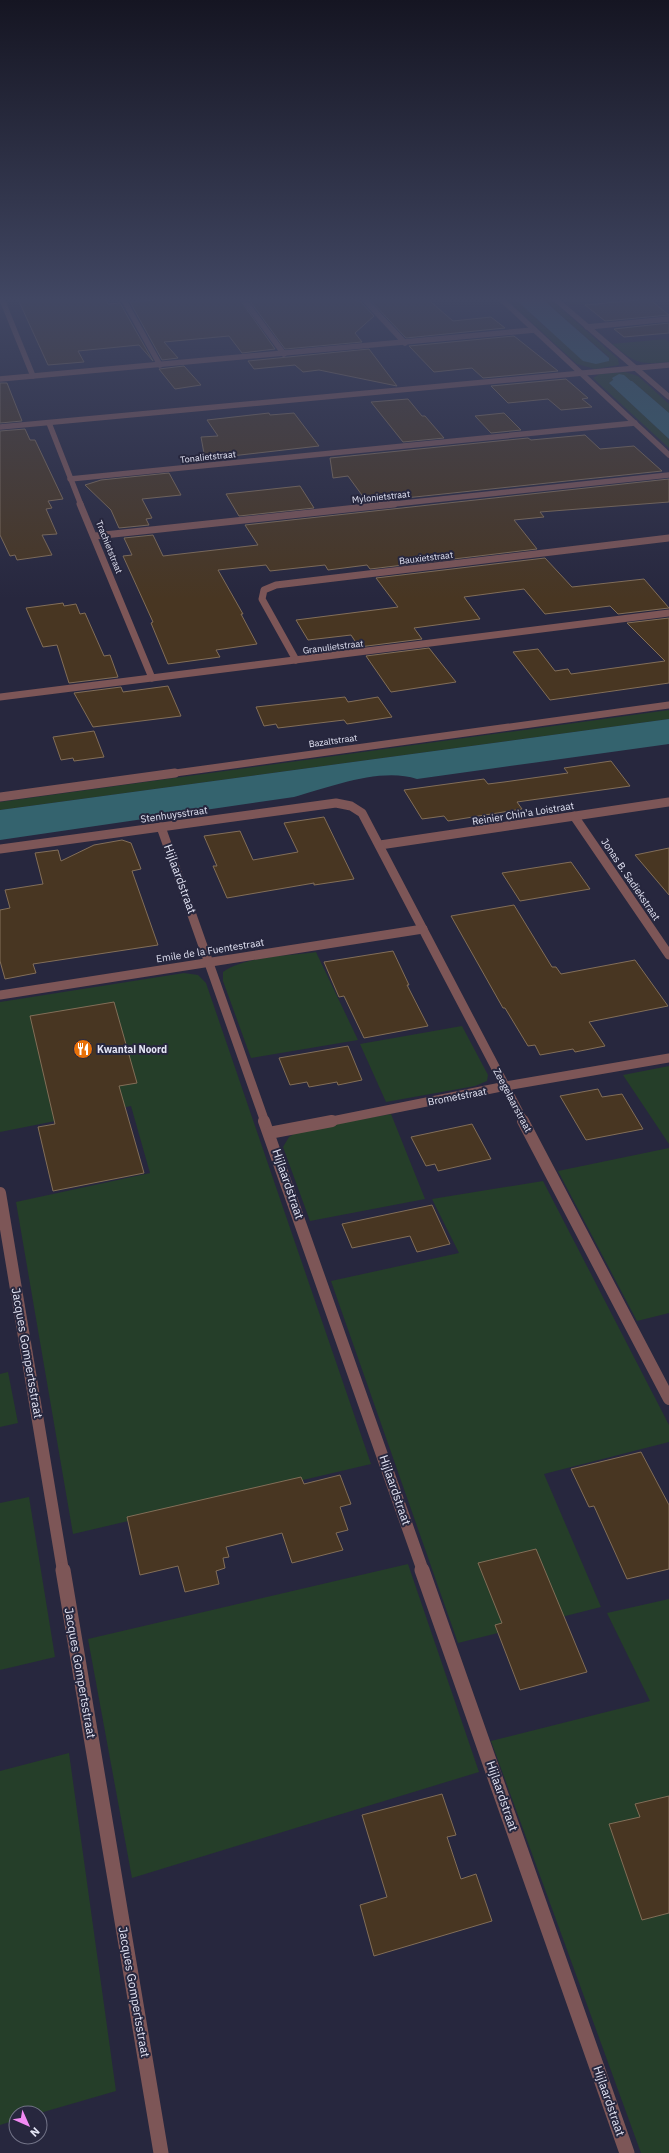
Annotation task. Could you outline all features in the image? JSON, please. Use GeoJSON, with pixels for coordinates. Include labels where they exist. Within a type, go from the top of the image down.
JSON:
{"type":"FeatureCollection","features":[{"type":"Feature","properties":{"kind":"street"},"geometry":{"type":"LineString","coordinates":[[0,427],[320,397]]}},
{"type":"Feature","properties":{"kind":"street"},"geometry":{"type":"LineString","coordinates":[[607,397],[669,455]]}},
{"type":"Feature","properties":{"kind":"street","name":"Trachietstraat"},"geometry":{"type":"LineString","coordinates":[[49,423],[70,480],[95,536],[152,678]]}},
{"type":"Feature","properties":{"kind":"street","name":"Tonalietstraat"},"geometry":{"type":"LineString","coordinates":[[70,480],[635,423]]}},
{"type":"Feature","properties":{"kind":"street","name":"Mylonietstraat"},"geometry":{"type":"LineString","coordinates":[[95,536],[669,475]]}},
{"type":"Feature","properties":{"kind":"street","name":"Bauxietstraat"},"geometry":{"type":"LineString","coordinates":[[296,660],[262,599],[264,590],[276,585],[669,538]]}},
{"type":"Feature","properties":{"kind":"street","name":"Granulietstraat"},"geometry":{"type":"LineString","coordinates":[[0,697],[669,614]]}},
{"type":"Feature","properties":{"kind":"street","name":"Bazaltstraat"},"geometry":{"type":"LineString","coordinates":[[0,797],[669,705]]}},
{"type":"Feature","properties":{"kind":"street","name":"Reinier Chin'a Loistraat"},"geometry":{"type":"LineString","coordinates":[[380,845],[669,802]]}},
{"type":"Feature","properties":{"kind":"street","name":"Stenhuysstraat"},"geometry":{"type":"LineString","coordinates":[[0,850],[336,803],[351,806]]}},
{"type":"Feature","properties":{"kind":"street","name":"Zeegelaarstraat"},"geometry":{"type":"LineString","coordinates":[[351,806],[362,813],[380,845],[669,1399]]}},
{"type":"Feature","properties":{"kind":"street","name":"Jonas B. Sadiekstraat"},"geometry":{"type":"LineString","coordinates":[[574,816],[669,955]]}},
{"type":"Feature","properties":{"kind":"street","name":"Hijlaardstraat"},"geometry":{"type":"LineString","coordinates":[[162,827],[627,2153]]}},
{"type":"Feature","properties":{"kind":"street","name":"Emile de la Fuentestraat"},"geometry":{"type":"LineString","coordinates":[[0,995],[209,961],[423,929]]}},
{"type":"Feature","properties":{"kind":"street","name":"Brometstraat"},"geometry":{"type":"LineString","coordinates":[[270,1132],[506,1086],[669,1058]]}},
{"type":"Feature","properties":{"kind":"street","name":"Jacques Gompertsstraat"},"geometry":{"type":"LineString","coordinates":[[0,1193],[161,2153]]}},
{"type":"Feature","properties":{"kind":"shaded area"},"geometry":{"type":"Polygon","coordinates":[[[614,397],[625,397],[669,439],[669,448],[614,397]]]}},
{"type":"Feature","properties":{"kind":"shaded area"},"geometry":{"type":"Polygon","coordinates":[[[625,397],[651,397],[669,413],[669,439],[625,397]]]}},
{"type":"Feature","properties":{"kind":"shaded area"},"geometry":{"type":"Polygon","coordinates":[[[651,397],[662,397],[669,404],[669,413],[651,397]]]}},
{"type":"Feature","properties":{"kind":"shaded area"},"geometry":{"type":"Polygon","coordinates":[[[669,710],[669,719],[0,810],[0,802],[669,710]]]}},
{"type":"Feature","properties":{"kind":"shaded area"},"geometry":{"type":"Polygon","coordinates":[[[669,719],[669,744],[417,779],[388,775],[372,777],[339,784],[294,797],[0,840],[0,810],[669,719]]]}},
{"type":"Feature","properties":{"kind":"shaded area"},"geometry":{"type":"Polygon","coordinates":[[[316,952],[358,1040],[251,1058],[223,981],[223,972],[232,967],[255,960],[316,952]]]}},
{"type":"Feature","properties":{"kind":"shaded area"},"geometry":{"type":"Polygon","coordinates":[[[184,973],[198,975],[206,983],[371,1464],[73,1534],[16,1202],[150,1173],[131,1106],[0,1132],[0,1002],[184,973]]]}},
{"type":"Feature","properties":{"kind":"shaded area"},"geometry":{"type":"Polygon","coordinates":[[[462,1026],[488,1075],[487,1081],[475,1086],[386,1102],[360,1044],[462,1026]]]}},
{"type":"Feature","properties":{"kind":"shaded area"},"geometry":{"type":"Polygon","coordinates":[[[669,1066],[669,1144],[623,1075],[669,1066]]]}},
{"type":"Feature","properties":{"kind":"shaded area"},"geometry":{"type":"Polygon","coordinates":[[[391,1114],[425,1199],[310,1221],[283,1147],[289,1137],[300,1130],[391,1114]]]}},
{"type":"Feature","properties":{"kind":"shaded area"},"geometry":{"type":"Polygon","coordinates":[[[669,1148],[669,1313],[637,1321],[558,1171],[669,1148]]]}},
{"type":"Feature","properties":{"kind":"shaded area"},"geometry":{"type":"Polygon","coordinates":[[[543,1181],[669,1425],[669,1442],[544,1474],[601,1607],[458,1643],[331,1281],[459,1253],[432,1199],[543,1181]]]}},
{"type":"Feature","properties":{"kind":"shaded area"},"geometry":{"type":"Polygon","coordinates":[[[8,1372],[18,1423],[0,1427],[0,1374],[8,1372]]]}},
{"type":"Feature","properties":{"kind":"shaded area"},"geometry":{"type":"Polygon","coordinates":[[[29,1497],[55,1657],[0,1670],[0,1503],[29,1497]]]}},
{"type":"Feature","properties":{"kind":"shaded area"},"geometry":{"type":"Polygon","coordinates":[[[408,1564],[479,1772],[132,1878],[88,1639],[408,1564]]]}},
{"type":"Feature","properties":{"kind":"shaded area"},"geometry":{"type":"Polygon","coordinates":[[[669,1599],[669,2153],[641,2153],[491,1741],[650,1701],[607,1613],[669,1599]]]}},
{"type":"Feature","properties":{"kind":"shaded area"},"geometry":{"type":"Polygon","coordinates":[[[69,1753],[116,2091],[48,2111],[48,2105],[8,2105],[8,2122],[0,2125],[0,1771],[69,1753]]]}},
{"type":"Feature","properties":{"kind":"building"},"geometry":{"type":"Polygon","coordinates":[[[0,397],[13,397],[22,421],[0,423],[0,397]]]}},
{"type":"Feature","properties":{"kind":"building"},"geometry":{"type":"Polygon","coordinates":[[[502,397],[587,397],[582,399],[592,407],[561,410],[548,399],[508,403],[502,397]]]}},
{"type":"Feature","properties":{"kind":"building"},"geometry":{"type":"Polygon","coordinates":[[[408,399],[422,416],[425,416],[444,438],[403,442],[371,402],[408,399]]]}},
{"type":"Feature","properties":{"kind":"building"},"geometry":{"type":"Polygon","coordinates":[[[269,413],[270,415],[294,413],[319,446],[205,459],[201,437],[218,436],[207,420],[269,413]]]}},
{"type":"Feature","properties":{"kind":"building"},"geometry":{"type":"Polygon","coordinates":[[[504,413],[521,430],[491,433],[475,416],[504,413]]]}},
{"type":"Feature","properties":{"kind":"building"},"geometry":{"type":"Polygon","coordinates":[[[25,429],[30,440],[35,440],[63,499],[48,501],[52,508],[46,509],[57,534],[42,535],[52,555],[17,560],[15,555],[10,556],[0,535],[0,431],[25,429]]]}},
{"type":"Feature","properties":{"kind":"building"},"geometry":{"type":"Polygon","coordinates":[[[585,435],[600,449],[634,446],[662,471],[367,502],[348,476],[333,478],[330,458],[528,438],[531,440],[585,435]]]}},
{"type":"Feature","properties":{"kind":"building"},"geometry":{"type":"Polygon","coordinates":[[[169,473],[181,495],[142,499],[152,518],[146,519],[149,525],[119,528],[111,510],[85,485],[101,480],[169,473]]]}},
{"type":"Feature","properties":{"kind":"building"},"geometry":{"type":"Polygon","coordinates":[[[669,479],[669,502],[540,512],[544,517],[514,520],[537,549],[370,569],[367,565],[328,570],[325,565],[270,571],[266,565],[218,570],[243,614],[241,614],[257,644],[216,650],[220,657],[168,664],[151,623],[153,622],[123,556],[132,555],[124,538],[153,535],[163,556],[258,545],[245,525],[669,479]]]}},
{"type":"Feature","properties":{"kind":"building"},"geometry":{"type":"Polygon","coordinates":[[[300,486],[314,508],[239,516],[226,494],[300,486]]]}},
{"type":"Feature","properties":{"kind":"building"},"geometry":{"type":"Polygon","coordinates":[[[545,558],[572,587],[644,579],[669,608],[618,614],[610,606],[545,614],[524,589],[464,597],[480,619],[414,628],[422,639],[359,647],[351,635],[308,640],[296,620],[398,607],[376,578],[545,558]]]}},
{"type":"Feature","properties":{"kind":"building"},"geometry":{"type":"Polygon","coordinates":[[[63,603],[64,606],[76,604],[80,614],[85,613],[104,656],[110,655],[118,677],[69,683],[57,645],[43,647],[26,608],[63,603]]]}},
{"type":"Feature","properties":{"kind":"building"},"geometry":{"type":"Polygon","coordinates":[[[669,618],[669,683],[550,700],[513,652],[538,649],[555,671],[568,669],[571,674],[665,661],[627,623],[669,618]]]}},
{"type":"Feature","properties":{"kind":"building"},"geometry":{"type":"Polygon","coordinates":[[[429,648],[456,682],[391,692],[366,656],[429,648]]]}},
{"type":"Feature","properties":{"kind":"building"},"geometry":{"type":"Polygon","coordinates":[[[168,686],[181,716],[93,727],[74,693],[121,687],[123,692],[168,686]]]}},
{"type":"Feature","properties":{"kind":"building"},"geometry":{"type":"Polygon","coordinates":[[[345,697],[348,702],[378,697],[392,717],[347,724],[344,720],[278,728],[276,724],[264,726],[256,707],[345,697]]]}},
{"type":"Feature","properties":{"kind":"building"},"geometry":{"type":"Polygon","coordinates":[[[94,731],[104,757],[74,761],[73,758],[61,760],[53,737],[94,731]]]}},
{"type":"Feature","properties":{"kind":"building"},"geometry":{"type":"Polygon","coordinates":[[[611,761],[630,786],[517,802],[522,809],[448,821],[444,816],[422,819],[404,790],[484,779],[488,784],[504,782],[568,773],[564,768],[611,761]]]}},
{"type":"Feature","properties":{"kind":"building"},"geometry":{"type":"Polygon","coordinates":[[[324,817],[354,879],[314,885],[314,883],[227,898],[213,866],[217,866],[204,836],[240,831],[253,860],[298,852],[284,823],[324,817]]]}},
{"type":"Feature","properties":{"kind":"building"},"geometry":{"type":"Polygon","coordinates":[[[122,840],[131,843],[141,869],[132,871],[158,945],[33,964],[36,973],[5,979],[0,961],[0,910],[10,908],[5,890],[43,884],[35,853],[58,850],[61,861],[94,845],[122,840]]]}},
{"type":"Feature","properties":{"kind":"building"},"geometry":{"type":"Polygon","coordinates":[[[669,848],[669,895],[635,855],[669,848]]]}},
{"type":"Feature","properties":{"kind":"building"},"geometry":{"type":"Polygon","coordinates":[[[571,862],[590,889],[520,901],[502,873],[571,862]]]}},
{"type":"Feature","properties":{"kind":"building"},"geometry":{"type":"Polygon","coordinates":[[[514,905],[552,967],[556,967],[561,974],[635,960],[668,1006],[589,1022],[605,1046],[575,1052],[573,1049],[540,1055],[535,1045],[528,1046],[505,1008],[503,1008],[451,916],[514,905]]]}},
{"type":"Feature","properties":{"kind":"building"},"geometry":{"type":"Polygon","coordinates":[[[393,951],[409,985],[407,985],[428,1026],[364,1038],[344,996],[339,997],[324,962],[393,951]]]}},
{"type":"Feature","properties":{"kind":"building"},"geometry":{"type":"Polygon","coordinates":[[[114,1002],[137,1083],[119,1086],[144,1173],[53,1191],[38,1127],[55,1124],[30,1016],[114,1002]]]}},
{"type":"Feature","properties":{"kind":"building"},"geometry":{"type":"Polygon","coordinates":[[[348,1046],[362,1080],[338,1085],[337,1082],[309,1087],[307,1082],[290,1085],[279,1058],[348,1046]]]}},
{"type":"Feature","properties":{"kind":"building"},"geometry":{"type":"Polygon","coordinates":[[[598,1089],[602,1097],[622,1094],[643,1129],[586,1140],[560,1096],[598,1089]]]}},
{"type":"Feature","properties":{"kind":"building"},"geometry":{"type":"Polygon","coordinates":[[[472,1124],[491,1159],[438,1171],[435,1164],[426,1166],[411,1137],[472,1124]]]}},
{"type":"Feature","properties":{"kind":"building"},"geometry":{"type":"Polygon","coordinates":[[[432,1205],[450,1244],[417,1252],[410,1236],[352,1248],[342,1224],[432,1205]]]}},
{"type":"Feature","properties":{"kind":"building"},"geometry":{"type":"Polygon","coordinates":[[[641,1452],[669,1505],[669,1569],[627,1579],[594,1506],[589,1507],[571,1469],[641,1452]]]}},
{"type":"Feature","properties":{"kind":"building"},"geometry":{"type":"Polygon","coordinates":[[[340,1475],[351,1504],[340,1507],[348,1530],[336,1533],[343,1550],[292,1563],[282,1533],[226,1547],[229,1557],[223,1558],[225,1568],[216,1571],[219,1584],[185,1592],[178,1566],[140,1575],[127,1517],[301,1477],[304,1484],[340,1475]]]}},
{"type":"Feature","properties":{"kind":"building"},"geometry":{"type":"Polygon","coordinates":[[[536,1549],[587,1672],[520,1690],[495,1625],[502,1623],[478,1563],[536,1549]]]}},
{"type":"Feature","properties":{"kind":"building"},"geometry":{"type":"Polygon","coordinates":[[[442,1794],[456,1835],[447,1837],[461,1879],[476,1874],[492,1921],[374,1956],[360,1905],[387,1897],[362,1815],[442,1794]]]}},
{"type":"Feature","properties":{"kind":"building"},"geometry":{"type":"Polygon","coordinates":[[[669,1796],[669,1913],[642,1920],[609,1824],[640,1817],[635,1804],[669,1796]]]}},
{"type":"Feature","properties":{"kind":"waterway"},"geometry":{"type":"LineString","coordinates":[[641,397],[669,423]]}},
{"type":"Feature","properties":{"kind":"place","name":"Kwantai Noord"},"geometry":{"type":"Point","coordinates":[83,1049]}}]}
